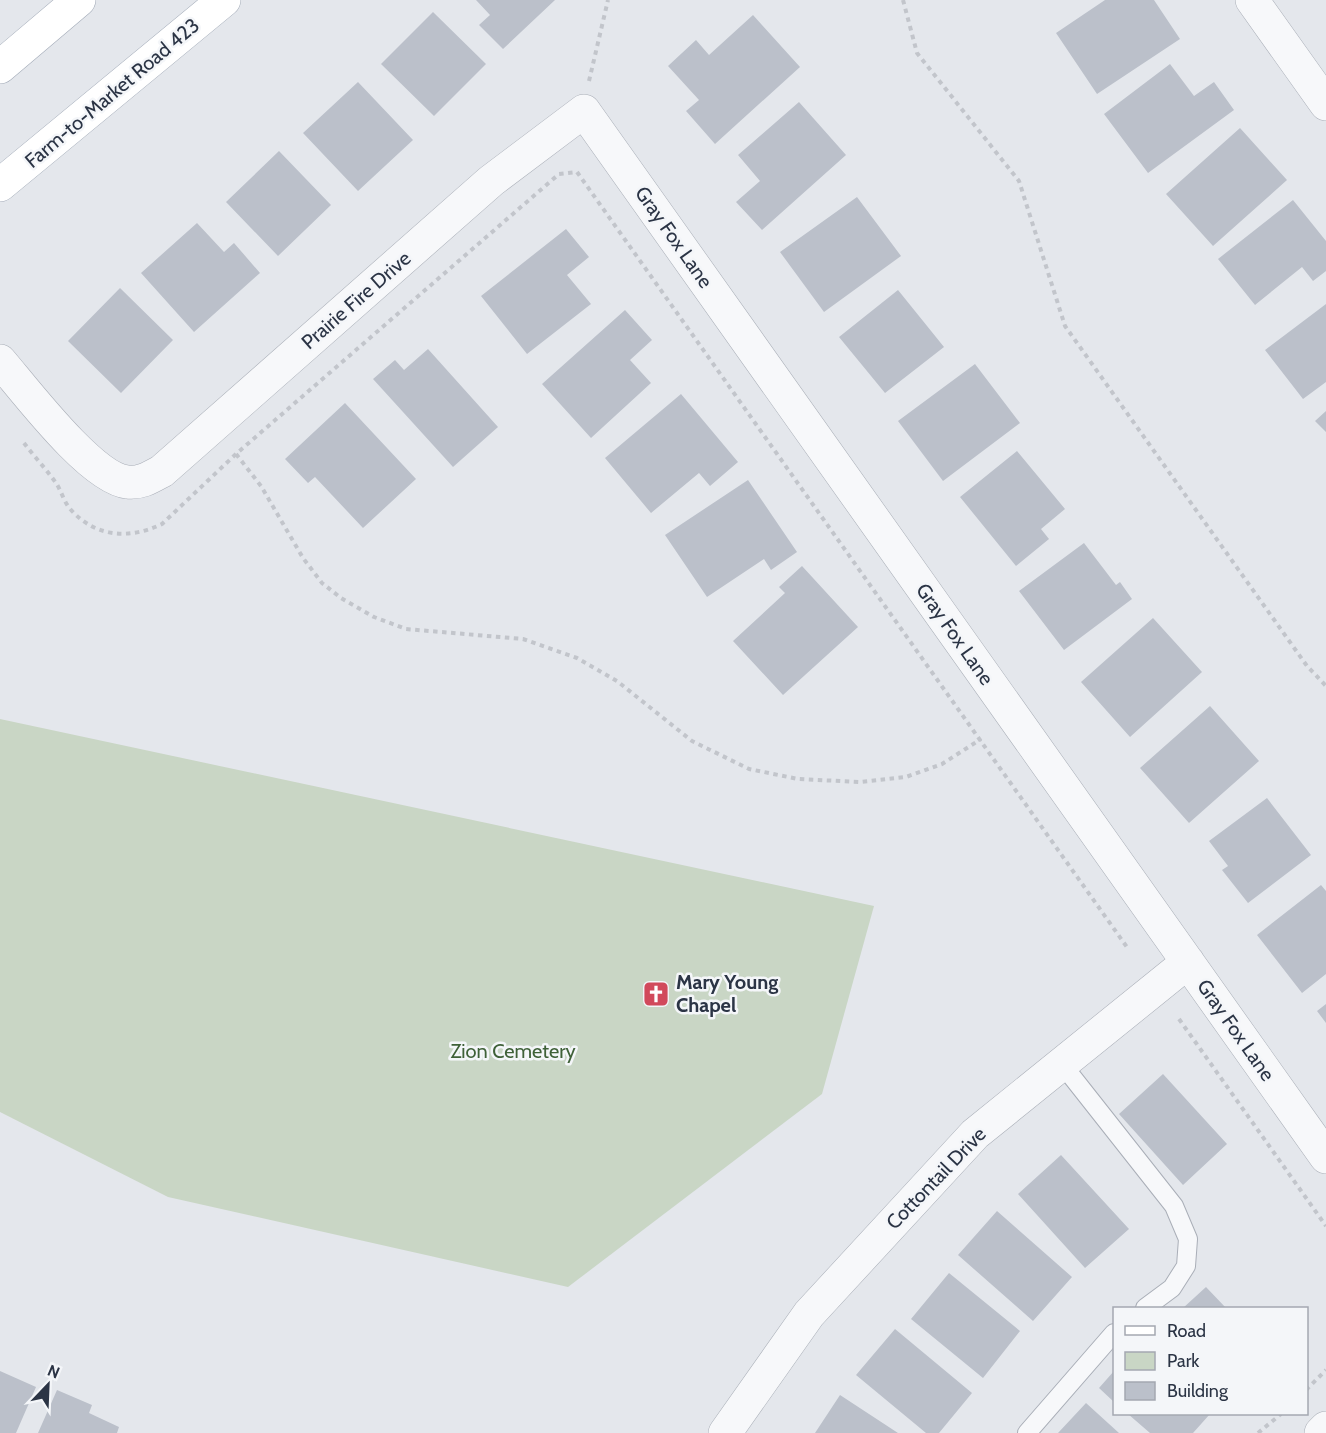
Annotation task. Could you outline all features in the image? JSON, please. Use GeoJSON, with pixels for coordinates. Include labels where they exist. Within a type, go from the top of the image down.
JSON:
{"type":"FeatureCollection","features":[{"type":"Feature","properties":{"kind":"main road"},"geometry":{"type":"LineString","coordinates":[[0,67],[79,0]]}},
{"type":"Feature","properties":{"kind":"main road","name":"Farm-to-Market Road 423"},"geometry":{"type":"LineString","coordinates":[[0,185],[224,0]]}},
{"type":"Feature","properties":{"kind":"street"},"geometry":{"type":"LineString","coordinates":[[1252,0],[1326,104]]}},
{"type":"Feature","properties":{"kind":"street","name":"Prairie Fire Drive"},"geometry":{"type":"LineString","coordinates":[[0,361],[82,454],[103,473],[126,482],[146,480],[162,471],[490,182],[584,111]]}},
{"type":"Feature","properties":{"kind":"street","name":"Gray Fox Lane"},"geometry":{"type":"LineString","coordinates":[[584,111],[1326,1157]]}},
{"type":"Feature","properties":{"kind":"street","name":"Cottontail Drive"},"geometry":{"type":"LineString","coordinates":[[725,1433],[809,1314],[975,1134],[1188,962]]}},
{"type":"Feature","properties":{"kind":"street"},"geometry":{"type":"LineString","coordinates":[[1321,1433],[1326,1428]]}},
{"type":"Feature","properties":{"kind":"lane"},"geometry":{"type":"LineString","coordinates":[[1062,1064],[1174,1206],[1188,1239],[1186,1266],[1172,1288],[1146,1307]]}},
{"type":"Feature","properties":{"kind":"lane"},"geometry":{"type":"LineString","coordinates":[[1027,1433],[1113,1334]]}},
{"type":"Feature","properties":{"kind":"path"},"geometry":{"type":"LineString","coordinates":[[584,111],[594,54],[608,0]]}},
{"type":"Feature","properties":{"kind":"path"},"geometry":{"type":"LineString","coordinates":[[903,0],[917,53],[1019,181],[1065,326],[1307,666],[1326,686]]}},
{"type":"Feature","properties":{"kind":"path"},"geometry":{"type":"LineString","coordinates":[[22,441],[57,485],[73,512],[92,526],[113,534],[147,531],[162,525],[236,454],[559,174],[577,172],[1130,950]]}},
{"type":"Feature","properties":{"kind":"path"},"geometry":{"type":"LineString","coordinates":[[236,454],[261,486],[303,558],[322,583],[341,598],[374,618],[406,629],[523,639],[577,658],[617,681],[692,741],[750,769],[808,780],[860,782],[906,777],[942,764],[981,739]]}},
{"type":"Feature","properties":{"kind":"path"},"geometry":{"type":"LineString","coordinates":[[1179,1019],[1326,1226]]}},
{"type":"Feature","properties":{"kind":"path"},"geometry":{"type":"LineString","coordinates":[[1308,1388],[1326,1370]]}},
{"type":"Feature","properties":{"kind":"path"},"geometry":{"type":"LineString","coordinates":[[1258,1433],[1279,1415]]}},
{"type":"Feature","properties":{"kind":"green space","name":"Zion Cemetery"},"geometry":{"type":"Polygon","coordinates":[[[0,719],[874,906],[822,1094],[568,1287],[168,1197],[0,1112],[0,719]]]}},
{"type":"Feature","properties":{"kind":"building"},"geometry":{"type":"Polygon","coordinates":[[[476,0],[555,0],[503,49],[479,25],[490,15],[476,0]]]}},
{"type":"Feature","properties":{"kind":"building"},"geometry":{"type":"Polygon","coordinates":[[[1105,0],[1154,0],[1180,39],[1097,94],[1056,33],[1105,0]]]}},
{"type":"Feature","properties":{"kind":"building"},"geometry":{"type":"Polygon","coordinates":[[[433,12],[486,64],[434,116],[381,64],[433,12]]]}},
{"type":"Feature","properties":{"kind":"building"},"geometry":{"type":"Polygon","coordinates":[[[753,15],[800,67],[715,144],[686,111],[699,100],[668,66],[696,40],[709,55],[753,15]]]}},
{"type":"Feature","properties":{"kind":"building"},"geometry":{"type":"Polygon","coordinates":[[[1170,64],[1194,96],[1214,82],[1234,110],[1148,173],[1104,114],[1170,64]]]}},
{"type":"Feature","properties":{"kind":"building"},"geometry":{"type":"Polygon","coordinates":[[[358,82],[413,140],[358,191],[303,133],[358,82]]]}},
{"type":"Feature","properties":{"kind":"building"},"geometry":{"type":"Polygon","coordinates":[[[799,102],[846,155],[762,230],[736,202],[760,181],[738,155],[799,102]]]}},
{"type":"Feature","properties":{"kind":"building"},"geometry":{"type":"Polygon","coordinates":[[[1240,128],[1287,180],[1213,246],[1166,194],[1240,128]]]}},
{"type":"Feature","properties":{"kind":"building"},"geometry":{"type":"Polygon","coordinates":[[[279,151],[331,205],[278,256],[226,202],[279,151]]]}},
{"type":"Feature","properties":{"kind":"building"},"geometry":{"type":"Polygon","coordinates":[[[857,197],[901,256],[824,312],[780,252],[857,197]]]}},
{"type":"Feature","properties":{"kind":"building"},"geometry":{"type":"Polygon","coordinates":[[[1293,200],[1326,241],[1326,271],[1313,281],[1302,267],[1255,305],[1218,259],[1293,200]]]}},
{"type":"Feature","properties":{"kind":"building"},"geometry":{"type":"Polygon","coordinates":[[[197,223],[224,252],[234,243],[260,273],[194,332],[141,273],[197,223]]]}},
{"type":"Feature","properties":{"kind":"building"},"geometry":{"type":"Polygon","coordinates":[[[566,229],[589,257],[567,275],[591,304],[527,354],[481,296],[566,229]]]}},
{"type":"Feature","properties":{"kind":"building"},"geometry":{"type":"Polygon","coordinates":[[[120,288],[173,340],[121,393],[68,341],[120,288]]]}},
{"type":"Feature","properties":{"kind":"building"},"geometry":{"type":"Polygon","coordinates":[[[898,290],[944,347],[885,393],[839,337],[898,290]]]}},
{"type":"Feature","properties":{"kind":"building"},"geometry":{"type":"Polygon","coordinates":[[[1326,304],[1326,382],[1303,399],[1265,350],[1326,304]]]}},
{"type":"Feature","properties":{"kind":"building"},"geometry":{"type":"Polygon","coordinates":[[[625,310],[652,340],[630,360],[651,383],[591,438],[542,384],[625,310]]]}},
{"type":"Feature","properties":{"kind":"building"},"geometry":{"type":"Polygon","coordinates":[[[428,349],[498,427],[453,467],[373,379],[395,360],[404,370],[428,349]]]}},
{"type":"Feature","properties":{"kind":"building"},"geometry":{"type":"Polygon","coordinates":[[[975,364],[1020,423],[943,481],[898,421],[975,364]]]}},
{"type":"Feature","properties":{"kind":"building"},"geometry":{"type":"Polygon","coordinates":[[[681,394],[738,462],[710,486],[699,473],[651,513],[605,458],[681,394]]]}},
{"type":"Feature","properties":{"kind":"building"},"geometry":{"type":"Polygon","coordinates":[[[345,403],[416,479],[363,528],[315,477],[308,483],[285,459],[345,403]]]}},
{"type":"Feature","properties":{"kind":"building"},"geometry":{"type":"Polygon","coordinates":[[[1326,411],[1326,432],[1315,421],[1326,411]]]}},
{"type":"Feature","properties":{"kind":"building"},"geometry":{"type":"Polygon","coordinates":[[[1017,451],[1065,509],[1041,529],[1049,539],[1016,566],[960,497],[1017,451]]]}},
{"type":"Feature","properties":{"kind":"building"},"geometry":{"type":"Polygon","coordinates":[[[748,480],[797,552],[771,570],[764,559],[707,597],[665,535],[748,480]]]}},
{"type":"Feature","properties":{"kind":"building"},"geometry":{"type":"Polygon","coordinates":[[[1084,543],[1116,585],[1120,582],[1132,599],[1064,650],[1019,591],[1084,543]]]}},
{"type":"Feature","properties":{"kind":"building"},"geometry":{"type":"Polygon","coordinates":[[[802,566],[858,627],[783,695],[733,641],[785,593],[779,587],[802,566]]]}},
{"type":"Feature","properties":{"kind":"building"},"geometry":{"type":"Polygon","coordinates":[[[1153,618],[1202,672],[1130,737],[1081,682],[1153,618]]]}},
{"type":"Feature","properties":{"kind":"building"},"geometry":{"type":"Polygon","coordinates":[[[1210,706],[1259,761],[1189,823],[1140,768],[1210,706]]]}},
{"type":"Feature","properties":{"kind":"building"},"geometry":{"type":"Polygon","coordinates":[[[1267,798],[1311,855],[1248,903],[1222,870],[1228,866],[1209,841],[1267,798]]]}},
{"type":"Feature","properties":{"kind":"building"},"geometry":{"type":"Polygon","coordinates":[[[1321,885],[1326,891],[1326,974],[1302,993],[1257,935],[1321,885]]]}},
{"type":"Feature","properties":{"kind":"building"},"geometry":{"type":"Polygon","coordinates":[[[1326,1004],[1326,1023],[1317,1011],[1326,1004]]]}},
{"type":"Feature","properties":{"kind":"building"},"geometry":{"type":"Polygon","coordinates":[[[1163,1074],[1227,1144],[1183,1185],[1119,1114],[1163,1074]]]}},
{"type":"Feature","properties":{"kind":"building"},"geometry":{"type":"Polygon","coordinates":[[[1061,1155],[1129,1229],[1085,1268],[1018,1194],[1061,1155]]]}},
{"type":"Feature","properties":{"kind":"building"},"geometry":{"type":"Polygon","coordinates":[[[997,1211],[1072,1277],[1033,1321],[958,1255],[997,1211]]]}},
{"type":"Feature","properties":{"kind":"building"},"geometry":{"type":"Polygon","coordinates":[[[949,1273],[1020,1331],[983,1378],[911,1319],[949,1273]]]}},
{"type":"Feature","properties":{"kind":"building"},"geometry":{"type":"Polygon","coordinates":[[[1206,1287],[1225,1307],[1184,1307],[1206,1287]]]}},
{"type":"Feature","properties":{"kind":"building"},"geometry":{"type":"Polygon","coordinates":[[[895,1329],[972,1393],[939,1433],[926,1433],[856,1375],[895,1329]]]}},
{"type":"Feature","properties":{"kind":"building"},"geometry":{"type":"Polygon","coordinates":[[[0,1371],[36,1387],[16,1433],[0,1433],[0,1371]]]}},
{"type":"Feature","properties":{"kind":"building"},"geometry":{"type":"Polygon","coordinates":[[[1113,1372],[1113,1401],[1099,1388],[1113,1372]]]}},
{"type":"Feature","properties":{"kind":"building"},"geometry":{"type":"Polygon","coordinates":[[[57,1390],[92,1405],[89,1413],[119,1427],[117,1433],[38,1433],[57,1390]]]}},
{"type":"Feature","properties":{"kind":"building"},"geometry":{"type":"Polygon","coordinates":[[[840,1395],[898,1433],[815,1433],[840,1395]]]}},
{"type":"Feature","properties":{"kind":"building"},"geometry":{"type":"Polygon","coordinates":[[[1086,1403],[1119,1433],[1058,1433],[1086,1403]]]}},
{"type":"Feature","properties":{"kind":"building"},"geometry":{"type":"Polygon","coordinates":[[[1129,1415],[1209,1415],[1193,1433],[1150,1433],[1129,1415]]]}},
{"type":"Feature","properties":{"kind":"place","name":"Mary Young Chapel"},"geometry":{"type":"Point","coordinates":[656,994]}}]}
